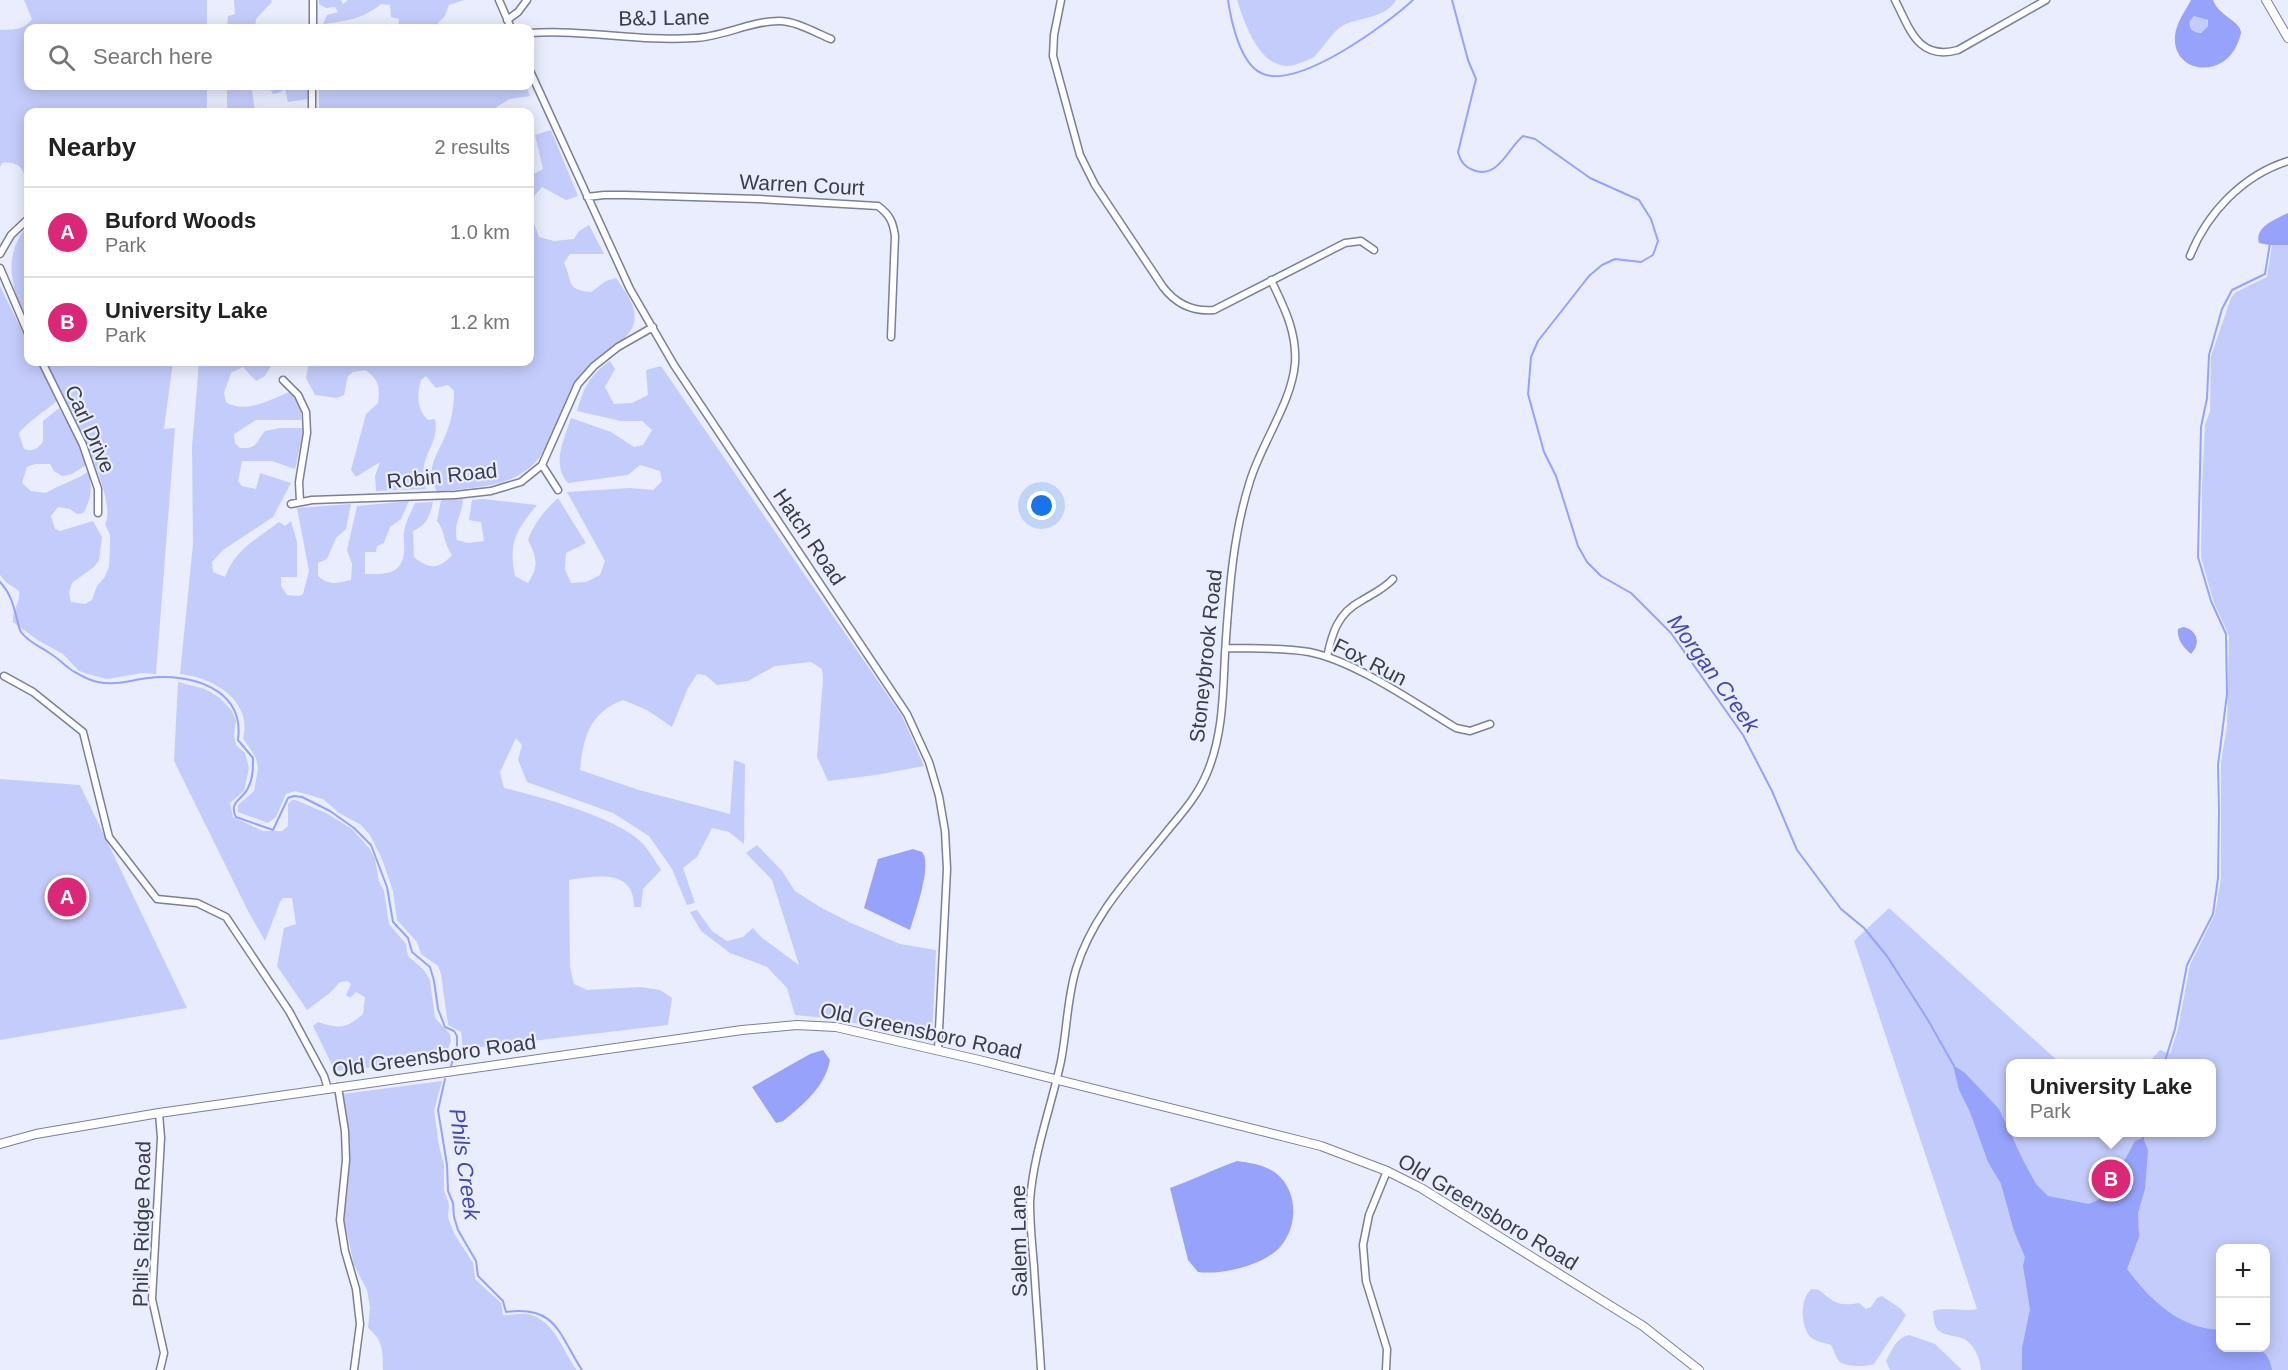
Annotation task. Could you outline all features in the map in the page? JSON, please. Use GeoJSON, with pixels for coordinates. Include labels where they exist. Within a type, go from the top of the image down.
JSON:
{"type":"FeatureCollection","features":[{"type":"Feature","properties":{"kind":"street"},"geometry":{"type":"LineString","coordinates":[[313,0],[313,24]]}},
{"type":"Feature","properties":{"kind":"street"},"geometry":{"type":"LineString","coordinates":[[499,0],[509,24]]}},
{"type":"Feature","properties":{"kind":"street"},"geometry":{"type":"LineString","coordinates":[[507,20],[518,12],[526,0]]}},
{"type":"Feature","properties":{"kind":"street"},"geometry":{"type":"LineString","coordinates":[[1061,0],[1054,35],[1053,56],[1080,155],[1095,185],[1169,296],[1191,309],[1214,310],[1345,243],[1361,241],[1374,250]]}},
{"type":"Feature","properties":{"kind":"street"},"geometry":{"type":"LineString","coordinates":[[1894,0],[1916,41],[1925,48],[1942,53],[1958,50],[2046,0]]}},
{"type":"Feature","properties":{"kind":"street"},"geometry":{"type":"LineString","coordinates":[[2266,0],[2288,38]]}},
{"type":"Feature","properties":{"kind":"street","name":"B&J Lane"},"geometry":{"type":"LineString","coordinates":[[534,33],[554,32],[657,39],[694,38],[714,36],[760,23],[780,21],[831,39]]}},
{"type":"Feature","properties":{"kind":"street","name":"Hatch Road"},"geometry":{"type":"LineString","coordinates":[[534,80],[630,289],[674,365],[907,714],[920,740],[939,796],[945,831],[947,869],[938,1050]]}},
{"type":"Feature","properties":{"kind":"street"},"geometry":{"type":"LineString","coordinates":[[312,90],[312,108]]}},
{"type":"Feature","properties":{"kind":"street"},"geometry":{"type":"LineString","coordinates":[[2190,256],[2207,223],[2225,201],[2249,180],[2288,161]]}},
{"type":"Feature","properties":{"kind":"street","name":"Warren Court"},"geometry":{"type":"LineString","coordinates":[[587,197],[638,195],[878,206],[893,222],[895,236],[891,337]]}},
{"type":"Feature","properties":{"kind":"street"},"geometry":{"type":"LineString","coordinates":[[0,254],[11,235],[24,223]]}},
{"type":"Feature","properties":{"kind":"street"},"geometry":{"type":"LineString","coordinates":[[0,268],[24,324]]}},
{"type":"Feature","properties":{"kind":"street","name":"Stoneybrook Road"},"geometry":{"type":"LineString","coordinates":[[1056,1079],[1068,1023],[1072,987],[1091,931],[1112,897],[1188,806],[1207,772],[1219,735],[1230,573],[1243,504],[1260,454],[1287,399],[1294,374],[1293,333],[1271,280]]}},
{"type":"Feature","properties":{"kind":"street","name":"Robin Road"},"geometry":{"type":"LineString","coordinates":[[291,504],[455,495],[492,491],[521,482],[542,465],[578,384],[602,359],[636,335],[652,327]]}},
{"type":"Feature","properties":{"kind":"street","name":"Carl Drive"},"geometry":{"type":"LineString","coordinates":[[44,366],[83,446],[98,489],[98,513]]}},
{"type":"Feature","properties":{"kind":"street"},"geometry":{"type":"LineString","coordinates":[[283,380],[298,395],[306,412],[307,433],[299,482],[300,502]]}},
{"type":"Feature","properties":{"kind":"street"},"geometry":{"type":"LineString","coordinates":[[542,465],[558,490]]}},
{"type":"Feature","properties":{"kind":"street"},"geometry":{"type":"LineString","coordinates":[[1327,657],[1334,630],[1343,615],[1359,602],[1384,588],[1393,579]]}},
{"type":"Feature","properties":{"kind":"street","name":"Fox Run"},"geometry":{"type":"LineString","coordinates":[[1226,648],[1293,650],[1327,657],[1348,665],[1456,728],[1478,730],[1490,724]]}},
{"type":"Feature","properties":{"kind":"street"},"geometry":{"type":"LineString","coordinates":[[4,676],[33,692],[83,732],[109,837],[157,899],[197,903],[226,917],[289,1011],[324,1076],[328,1089]]}},
{"type":"Feature","properties":{"kind":"street","name":"Old Greensboro Road"},"geometry":{"type":"LineString","coordinates":[[0,1144],[36,1134],[159,1113],[742,1030],[786,1025],[836,1028],[938,1050],[1321,1146],[1387,1171],[1448,1204],[1557,1275],[1643,1326],[1699,1370]]}},
{"type":"Feature","properties":{"kind":"street","name":"Salem Lane"},"geometry":{"type":"LineString","coordinates":[[1041,1370],[1030,1200],[1039,1146],[1056,1079]]}},
{"type":"Feature","properties":{"kind":"street"},"geometry":{"type":"LineString","coordinates":[[338,1088],[345,1131],[346,1160],[340,1220],[345,1251],[356,1289],[360,1323],[354,1370]]}},
{"type":"Feature","properties":{"kind":"street","name":"Phil's Ridge Road"},"geometry":{"type":"LineString","coordinates":[[159,1113],[161,1138],[152,1299],[164,1353],[160,1370]]}},
{"type":"Feature","properties":{"kind":"street"},"geometry":{"type":"LineString","coordinates":[[1386,1370],[1387,1349],[1366,1281],[1363,1245],[1369,1215],[1387,1171]]}},
{"type":"Feature","properties":{"kind":"shaded area"},"geometry":{"type":"Polygon","coordinates":[[[24,0],[207,0],[207,24],[27,24],[32,19],[24,0]]]}},
{"type":"Feature","properties":{"kind":"shaded area"},"geometry":{"type":"Polygon","coordinates":[[[234,0],[271,0],[272,2],[256,19],[255,24],[227,24],[228,16],[235,14],[234,0]]]}},
{"type":"Feature","properties":{"kind":"shaded area"},"geometry":{"type":"Polygon","coordinates":[[[319,0],[341,0],[343,4],[348,0],[464,0],[449,5],[445,16],[438,24],[398,24],[399,19],[391,17],[390,5],[381,4],[361,16],[323,24],[327,15],[338,12],[335,7],[326,8],[319,4],[319,0]]]}},
{"type":"Feature","properties":{"kind":"shaded area"},"geometry":{"type":"Polygon","coordinates":[[[1237,0],[1396,0],[1392,6],[1380,14],[1344,25],[1332,35],[1313,58],[1287,66],[1266,57],[1258,47],[1245,23],[1237,0]]]}},
{"type":"Feature","properties":{"kind":"shaded area"},"geometry":{"type":"Polygon","coordinates":[[[2199,15],[2205,18],[2208,24],[2205,30],[2199,33],[2193,30],[2190,24],[2193,18],[2199,15]]]}},
{"type":"Feature","properties":{"kind":"shaded area"},"geometry":{"type":"Polygon","coordinates":[[[24,26],[24,90],[207,90],[207,108],[24,108],[24,175],[18,165],[2,163],[0,167],[0,30],[24,26]]]}},
{"type":"Feature","properties":{"kind":"shaded area"},"geometry":{"type":"Polygon","coordinates":[[[227,90],[252,90],[254,108],[227,108],[227,90]]]}},
{"type":"Feature","properties":{"kind":"shaded area"},"geometry":{"type":"Polygon","coordinates":[[[271,90],[283,90],[281,92],[273,94],[271,90]]]}},
{"type":"Feature","properties":{"kind":"shaded area"},"geometry":{"type":"Polygon","coordinates":[[[285,90],[309,90],[309,99],[288,102],[285,90]]]}},
{"type":"Feature","properties":{"kind":"shaded area"},"geometry":{"type":"Polygon","coordinates":[[[319,90],[528,90],[530,96],[510,99],[495,108],[319,108],[319,90]]]}},
{"type":"Feature","properties":{"kind":"shaded area"},"geometry":{"type":"Polygon","coordinates":[[[551,130],[578,196],[566,200],[542,187],[534,196],[534,174],[543,169],[535,135],[551,130]]]}},
{"type":"Feature","properties":{"kind":"shaded area"},"geometry":{"type":"Polygon","coordinates":[[[534,223],[539,237],[554,241],[574,239],[579,231],[589,225],[604,254],[570,254],[564,263],[571,284],[577,289],[591,292],[606,281],[616,278],[627,294],[634,311],[634,323],[628,335],[595,360],[578,382],[539,458],[517,476],[488,486],[437,492],[433,483],[432,468],[450,423],[453,407],[454,391],[448,385],[436,388],[426,376],[421,380],[418,401],[421,411],[428,420],[435,419],[436,429],[424,467],[426,489],[376,491],[375,476],[380,462],[356,477],[351,470],[366,414],[378,403],[379,392],[376,380],[365,370],[353,372],[348,376],[344,395],[337,398],[315,395],[306,378],[308,366],[534,366],[534,223]]]}},
{"type":"Feature","properties":{"kind":"shaded area"},"geometry":{"type":"Polygon","coordinates":[[[24,231],[24,315],[12,274],[14,250],[24,231]]]}},
{"type":"Feature","properties":{"kind":"shaded area"},"geometry":{"type":"Polygon","coordinates":[[[2272,245],[2288,245],[2288,1370],[1981,1370],[1972,1345],[1963,1339],[1942,1333],[1936,1328],[1933,1311],[1977,1309],[1854,941],[1889,908],[2056,1059],[2006,1059],[2006,1137],[2216,1137],[2216,1059],[2152,1059],[2160,1050],[2170,1054],[2178,1029],[2190,965],[2215,914],[2221,878],[2221,762],[2227,725],[2229,636],[2213,600],[2201,557],[2202,488],[2205,425],[2210,411],[2211,356],[2231,298],[2236,292],[2267,277],[2272,245]]]}},
{"type":"Feature","properties":{"kind":"shaded area"},"geometry":{"type":"Polygon","coordinates":[[[0,286],[24,335],[24,366],[40,366],[57,401],[21,430],[19,434],[24,449],[35,449],[43,442],[43,421],[59,408],[80,444],[88,464],[72,474],[62,476],[54,471],[50,464],[35,464],[27,467],[22,483],[31,491],[46,493],[89,471],[90,493],[83,513],[77,514],[70,509],[58,507],[51,516],[55,529],[60,531],[93,521],[102,537],[99,560],[94,567],[72,583],[69,593],[71,602],[85,604],[92,600],[97,586],[109,567],[110,535],[105,524],[107,510],[97,469],[48,366],[172,366],[164,429],[175,428],[156,674],[142,673],[107,679],[79,671],[63,654],[39,641],[13,622],[19,591],[0,575],[0,286]]]}},
{"type":"Feature","properties":{"kind":"shaded area"},"geometry":{"type":"Polygon","coordinates":[[[610,361],[615,369],[605,387],[614,404],[632,403],[648,395],[646,370],[661,366],[902,716],[924,766],[828,781],[817,757],[822,669],[811,662],[775,666],[748,681],[717,685],[705,675],[697,674],[688,688],[672,727],[647,710],[623,700],[612,705],[596,719],[590,728],[583,747],[580,770],[639,790],[730,814],[734,760],[745,764],[744,844],[729,832],[712,828],[697,857],[683,868],[695,903],[687,905],[672,869],[649,836],[613,813],[527,782],[518,760],[522,745],[516,738],[500,772],[504,788],[577,809],[616,825],[642,843],[661,870],[643,889],[641,907],[634,907],[632,894],[621,880],[612,877],[591,877],[569,880],[570,967],[574,984],[587,990],[641,987],[660,990],[672,998],[668,1025],[463,1049],[461,1032],[448,1025],[438,966],[421,954],[417,942],[397,920],[393,891],[382,859],[370,835],[361,825],[339,813],[323,799],[295,791],[286,794],[276,817],[268,823],[238,812],[238,805],[254,791],[258,768],[256,758],[243,738],[245,725],[242,713],[228,693],[217,686],[193,676],[180,674],[193,544],[192,447],[199,366],[271,366],[265,376],[256,381],[243,367],[231,373],[224,393],[226,402],[241,407],[249,406],[266,402],[289,392],[301,406],[301,420],[256,420],[234,434],[235,443],[240,448],[246,448],[256,444],[265,431],[280,428],[304,428],[295,469],[272,461],[242,461],[238,481],[242,486],[256,489],[260,473],[291,483],[273,517],[223,550],[212,562],[213,572],[225,577],[229,567],[248,545],[279,522],[285,526],[291,521],[297,542],[297,577],[281,577],[281,586],[287,595],[299,596],[303,594],[309,571],[297,508],[351,504],[346,529],[336,538],[327,559],[318,563],[318,576],[330,582],[351,580],[352,564],[347,550],[357,506],[409,501],[401,519],[390,527],[384,543],[377,546],[376,552],[365,552],[365,574],[378,574],[391,572],[400,566],[404,552],[405,529],[415,503],[433,502],[427,520],[413,531],[414,557],[429,566],[439,565],[448,560],[452,555],[437,521],[441,500],[463,499],[456,534],[457,540],[468,543],[484,541],[481,522],[469,520],[472,500],[483,499],[537,505],[519,530],[513,546],[515,576],[528,583],[536,562],[528,540],[540,517],[558,498],[586,543],[566,553],[565,569],[571,583],[586,582],[600,575],[605,561],[567,492],[630,488],[653,490],[662,481],[660,471],[640,465],[628,475],[568,483],[563,476],[560,468],[560,452],[571,418],[611,432],[634,447],[643,445],[652,430],[642,421],[621,421],[577,411],[588,383],[597,371],[610,361]]]}},
{"type":"Feature","properties":{"kind":"shaded area"},"geometry":{"type":"Polygon","coordinates":[[[178,682],[205,689],[220,698],[232,711],[236,721],[234,735],[236,745],[245,753],[249,768],[244,791],[230,803],[233,817],[263,831],[282,831],[288,826],[288,804],[296,800],[328,814],[352,829],[369,848],[375,859],[379,881],[384,891],[389,924],[406,944],[408,956],[424,970],[430,980],[435,1018],[450,1034],[451,1041],[447,1051],[408,1053],[395,1065],[335,1071],[313,1026],[318,1022],[332,1026],[352,1023],[363,1014],[365,997],[356,992],[350,998],[346,995],[351,984],[348,981],[340,982],[331,992],[307,1010],[277,966],[284,928],[296,924],[292,898],[283,898],[280,902],[265,941],[174,761],[178,682]]]}},
{"type":"Feature","properties":{"kind":"shaded area"},"geometry":{"type":"Polygon","coordinates":[[[0,779],[80,785],[187,1008],[0,1040],[0,779]]]}},
{"type":"Feature","properties":{"kind":"shaded area"},"geometry":{"type":"Polygon","coordinates":[[[757,845],[782,871],[795,891],[820,907],[900,944],[936,950],[932,1040],[836,1019],[795,1015],[787,988],[767,967],[730,953],[701,931],[690,912],[697,910],[712,931],[727,941],[743,937],[753,928],[761,937],[799,965],[772,880],[746,853],[757,845]]]}},
{"type":"Feature","properties":{"kind":"shaded area"},"geometry":{"type":"Polygon","coordinates":[[[442,1081],[434,1111],[444,1165],[444,1190],[449,1204],[448,1218],[455,1235],[473,1263],[475,1279],[501,1303],[503,1315],[527,1314],[545,1322],[577,1370],[383,1370],[381,1346],[377,1337],[368,1328],[370,1308],[367,1290],[354,1265],[344,1220],[350,1161],[349,1131],[343,1094],[442,1081]]]}},
{"type":"Feature","properties":{"kind":"shaded area"},"geometry":{"type":"Polygon","coordinates":[[[1812,1289],[1819,1290],[1837,1302],[1859,1303],[1866,1309],[1882,1296],[1906,1315],[1874,1364],[1862,1366],[1843,1364],[1831,1345],[1813,1339],[1806,1329],[1803,1306],[1812,1289]]]}},
{"type":"Feature","properties":{"kind":"shaded area"},"geometry":{"type":"Polygon","coordinates":[[[1909,1335],[1935,1344],[1962,1370],[1890,1370],[1886,1361],[1890,1353],[1898,1342],[1909,1335]]]}},
{"type":"Feature","properties":{"kind":"water"},"geometry":{"type":"Polygon","coordinates":[[[2191,0],[2213,0],[2216,6],[2240,28],[2241,34],[2237,45],[2228,57],[2217,65],[2206,68],[2194,66],[2184,61],[2177,51],[2175,39],[2178,24],[2191,0]],[[2194,16],[2190,21],[2190,26],[2193,31],[2201,33],[2208,26],[2208,20],[2194,16]]]}},
{"type":"Feature","properties":{"kind":"water"},"geometry":{"type":"Polygon","coordinates":[[[2288,213],[2288,245],[2259,243],[2258,237],[2263,228],[2288,213]]]}},
{"type":"Feature","properties":{"kind":"water"},"geometry":{"type":"Polygon","coordinates":[[[2183,627],[2195,634],[2197,642],[2191,654],[2178,637],[2178,629],[2183,627]]]}},
{"type":"Feature","properties":{"kind":"water"},"geometry":{"type":"Polygon","coordinates":[[[913,849],[922,852],[925,867],[922,890],[910,930],[864,908],[878,859],[913,849]]]}},
{"type":"Feature","properties":{"kind":"water"},"geometry":{"type":"Polygon","coordinates":[[[823,1050],[830,1060],[818,1087],[798,1109],[783,1121],[776,1123],[752,1087],[810,1054],[823,1050]]]}},
{"type":"Feature","properties":{"kind":"water"},"geometry":{"type":"Polygon","coordinates":[[[1953,1065],[1965,1073],[1999,1109],[2006,1124],[2006,1137],[2012,1137],[2036,1184],[2048,1196],[2089,1204],[2108,1191],[2135,1141],[2143,1138],[2148,1150],[2145,1189],[2138,1213],[2139,1237],[2127,1269],[2146,1292],[2167,1311],[2192,1324],[2216,1329],[2216,1352],[2262,1352],[2269,1360],[2272,1370],[2022,1370],[2022,1348],[2030,1309],[2023,1266],[2025,1257],[2014,1231],[2001,1184],[1988,1162],[1970,1112],[1959,1090],[1953,1065]]]}},
{"type":"Feature","properties":{"kind":"water"},"geometry":{"type":"Polygon","coordinates":[[[1237,1161],[1268,1168],[1284,1181],[1292,1199],[1293,1209],[1293,1219],[1287,1238],[1274,1253],[1254,1264],[1219,1272],[1198,1272],[1188,1260],[1170,1188],[1237,1161]]]}},
{"type":"Feature","properties":{"kind":"waterway","name":"Morgan Creek"},"geometry":{"type":"LineString","coordinates":[[1228,0],[1234,30],[1247,60],[1261,73],[1277,76],[1296,73],[1341,52],[1383,24],[1413,0]]}},
{"type":"Feature","properties":{"kind":"waterway","name":"Morgan Creek"},"geometry":{"type":"LineString","coordinates":[[1452,0],[1468,60],[1476,79],[1458,152],[1463,163],[1473,170],[1489,171],[1501,162],[1523,136],[1535,139],[1590,178],[1639,200],[1651,219],[1658,241],[1653,255],[1641,262],[1615,259],[1602,265],[1589,276],[1538,341],[1531,357],[1528,394],[1544,452],[1556,476],[1578,546],[1587,562],[1601,576],[1631,593],[1671,633],[1743,735],[1772,791],[1797,850],[1841,909],[1864,928],[1887,956],[1954,1066]]}},
{"type":"Feature","properties":{"kind":"waterway"},"geometry":{"type":"LineString","coordinates":[[2166,1059],[2175,1029],[2187,965],[2213,914],[2218,878],[2218,765],[2227,694],[2226,634],[2211,601],[2198,557],[2201,427],[2207,398],[2209,355],[2222,309],[2232,290],[2265,274],[2270,243]]}},
{"type":"Feature","properties":{"kind":"waterway","name":"Phils Creek"},"geometry":{"type":"LineString","coordinates":[[0,582],[11,599],[24,636],[82,676],[104,683],[148,678],[181,678],[197,682],[224,696],[233,708],[238,722],[238,740],[253,758],[250,785],[235,804],[236,817],[273,830],[288,798],[302,797],[330,811],[354,828],[371,845],[387,887],[393,922],[408,938],[412,952],[430,967],[438,1009],[445,1027],[454,1031],[457,1036],[457,1046],[451,1066]]}},
{"type":"Feature","properties":{"kind":"waterway","name":"Phils Creek"},"geometry":{"type":"LineString","coordinates":[[445,1079],[438,1110],[447,1165],[448,1191],[453,1203],[458,1230],[476,1261],[478,1276],[503,1301],[506,1312],[536,1313],[554,1325],[582,1370]]}},
{"type":"Feature","properties":{"kind":"waterway"},"geometry":{"type":"LineString","coordinates":[[2142,1141],[2143,1137]]}},
{"type":"Feature","properties":{"kind":"place","name":"Buford Woods"},"geometry":{"type":"Point","coordinates":[67,897]}},
{"type":"Feature","properties":{"kind":"place","name":"University Lake"},"geometry":{"type":"Point","coordinates":[2111,1179]}}]}
